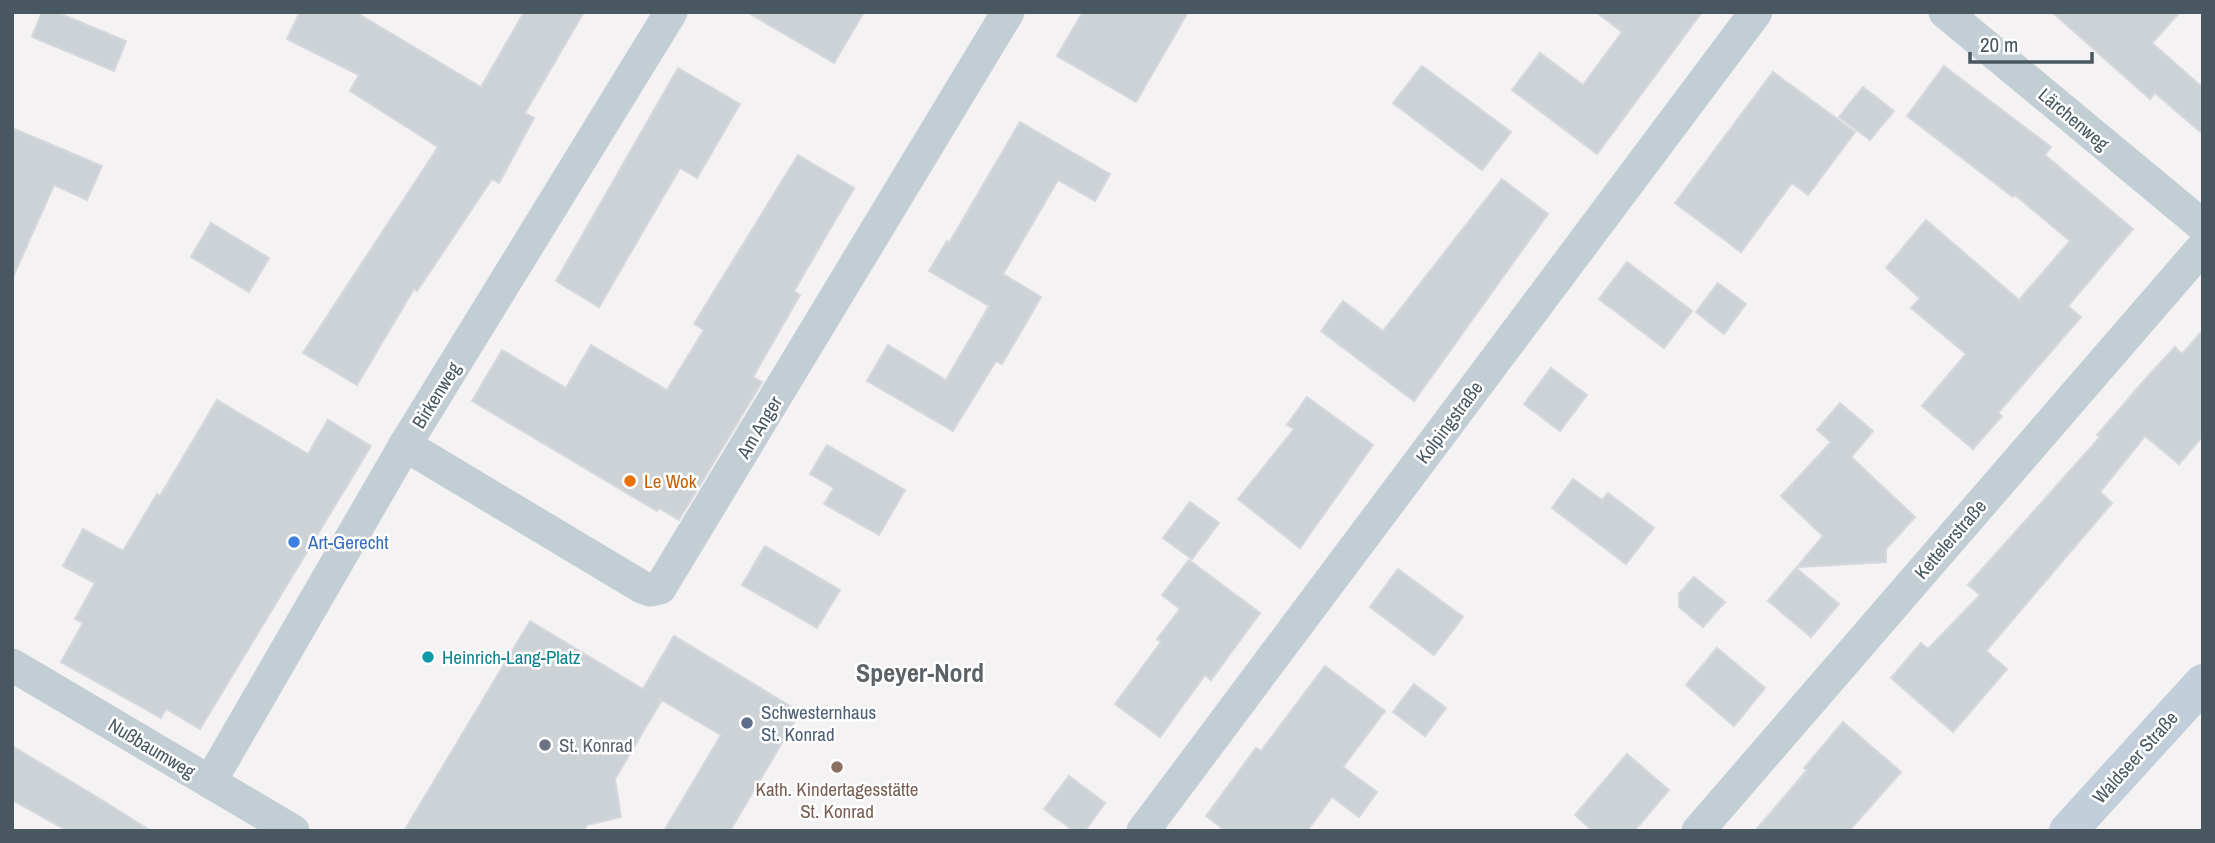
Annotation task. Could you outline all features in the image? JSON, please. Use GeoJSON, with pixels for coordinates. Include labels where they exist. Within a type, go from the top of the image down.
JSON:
{"type":"FeatureCollection","features":[{"type":"Feature","properties":{"kind":"main road","name":"Waldseer Straße"},"geometry":{"type":"LineString","coordinates":[[2068,831],[2203,683]]}},
{"type":"Feature","properties":{"kind":"street","name":"Birkenweg"},"geometry":{"type":"LineString","coordinates":[[210,782],[405,445],[671,12]]}},
{"type":"Feature","properties":{"kind":"street","name":"Am Anger"},"geometry":{"type":"LineString","coordinates":[[405,445],[642,587],[651,590],[665,583],[1008,12]]}},
{"type":"Feature","properties":{"kind":"street","name":"Kolpingstraße"},"geometry":{"type":"LineString","coordinates":[[1143,831],[1756,12]]}},
{"type":"Feature","properties":{"kind":"street","name":"Lärchenweg"},"geometry":{"type":"LineString","coordinates":[[1945,12],[2203,226]]}},
{"type":"Feature","properties":{"kind":"street","name":"Kettelerstraße"},"geometry":{"type":"LineString","coordinates":[[1698,831],[2203,247]]}},
{"type":"Feature","properties":{"kind":"street","name":"Nußbaumweg"},"geometry":{"type":"LineString","coordinates":[[12,666],[293,831]]}},
{"type":"Feature","properties":{"kind":"building"},"geometry":{"type":"Polygon","coordinates":[[[42,12],[56,12],[126,41],[114,71],[32,37],[42,12]]]}},
{"type":"Feature","properties":{"kind":"building"},"geometry":{"type":"Polygon","coordinates":[[[300,12],[355,12],[481,87],[524,12],[584,12],[525,113],[534,118],[499,183],[492,179],[417,291],[414,289],[357,385],[303,353],[438,147],[350,91],[359,75],[287,39],[300,12]]]}},
{"type":"Feature","properties":{"kind":"building"},"geometry":{"type":"Polygon","coordinates":[[[747,12],[864,12],[834,63],[747,12]]]}},
{"type":"Feature","properties":{"kind":"building"},"geometry":{"type":"Polygon","coordinates":[[[1083,12],[1188,12],[1136,102],[1057,56],[1083,12]]]}},
{"type":"Feature","properties":{"kind":"building"},"geometry":{"type":"Polygon","coordinates":[[[1596,12],[1702,12],[1597,154],[1512,90],[1540,53],[1583,85],[1622,32],[1596,12]]]}},
{"type":"Feature","properties":{"kind":"building"},"geometry":{"type":"Polygon","coordinates":[[[2052,12],[2180,12],[2152,43],[2203,88],[2203,134],[2155,93],[2150,99],[2052,12]]]}},
{"type":"Feature","properties":{"kind":"building"},"geometry":{"type":"Polygon","coordinates":[[[1422,66],[1511,132],[1482,170],[1393,103],[1422,66]]]}},
{"type":"Feature","properties":{"kind":"building"},"geometry":{"type":"Polygon","coordinates":[[[1944,66],[2051,147],[2045,155],[2133,229],[2068,306],[2081,317],[1998,413],[2002,416],[1973,449],[1922,406],[1966,354],[1911,308],[1920,298],[1886,268],[1926,220],[2019,300],[2070,241],[2015,195],[2013,197],[1907,116],[1944,66]]]}},
{"type":"Feature","properties":{"kind":"building"},"geometry":{"type":"Polygon","coordinates":[[[678,68],[740,104],[697,178],[680,168],[599,307],[556,281],[678,68]]]}},
{"type":"Feature","properties":{"kind":"building"},"geometry":{"type":"Polygon","coordinates":[[[1773,72],[1855,132],[1808,195],[1792,183],[1741,252],[1675,203],[1773,72]]]}},
{"type":"Feature","properties":{"kind":"building"},"geometry":{"type":"Polygon","coordinates":[[[1863,87],[1894,111],[1870,140],[1839,117],[1863,87]]]}},
{"type":"Feature","properties":{"kind":"building"},"geometry":{"type":"Polygon","coordinates":[[[1020,122],[1110,174],[1095,201],[1058,180],[1003,274],[1041,297],[1002,364],[996,361],[953,431],[867,381],[888,345],[946,380],[989,306],[929,271],[947,241],[949,243],[1020,122]]]}},
{"type":"Feature","properties":{"kind":"building"},"geometry":{"type":"Polygon","coordinates":[[[12,128],[102,166],[87,200],[54,185],[12,279],[12,128]]]}},
{"type":"Feature","properties":{"kind":"building"},"geometry":{"type":"Polygon","coordinates":[[[798,155],[854,188],[794,291],[800,295],[753,377],[762,382],[679,520],[659,508],[657,511],[472,401],[502,350],[566,388],[591,345],[667,390],[704,330],[694,324],[798,155]]]}},
{"type":"Feature","properties":{"kind":"building"},"geometry":{"type":"Polygon","coordinates":[[[1502,179],[1548,214],[1414,401],[1321,331],[1343,301],[1383,331],[1502,179]]]}},
{"type":"Feature","properties":{"kind":"building"},"geometry":{"type":"Polygon","coordinates":[[[211,223],[269,258],[249,292],[191,257],[211,223]]]}},
{"type":"Feature","properties":{"kind":"building"},"geometry":{"type":"Polygon","coordinates":[[[1627,262],[1692,311],[1664,348],[1599,299],[1627,262]]]}},
{"type":"Feature","properties":{"kind":"building"},"geometry":{"type":"Polygon","coordinates":[[[1718,283],[1746,304],[1724,334],[1696,312],[1718,283]]]}},
{"type":"Feature","properties":{"kind":"building"},"geometry":{"type":"Polygon","coordinates":[[[2203,330],[2203,436],[2179,464],[2145,436],[2100,492],[2112,503],[1986,651],[2007,669],[1953,732],[1891,678],[1921,643],[1928,649],[1980,595],[1968,585],[2100,437],[2097,435],[2148,376],[2175,347],[2182,354],[2203,330]]]}},
{"type":"Feature","properties":{"kind":"building"},"geometry":{"type":"Polygon","coordinates":[[[1551,368],[1587,395],[1560,431],[1524,404],[1551,368]]]}},
{"type":"Feature","properties":{"kind":"building"},"geometry":{"type":"Polygon","coordinates":[[[1307,397],[1373,445],[1300,548],[1238,499],[1294,429],[1287,425],[1307,397]]]}},
{"type":"Feature","properties":{"kind":"building"},"geometry":{"type":"Polygon","coordinates":[[[217,400],[308,454],[328,420],[371,446],[200,729],[166,709],[161,718],[61,662],[83,623],[75,619],[95,583],[63,566],[83,529],[123,551],[157,494],[160,496],[217,400]]]}},
{"type":"Feature","properties":{"kind":"building"},"geometry":{"type":"Polygon","coordinates":[[[1840,403],[1873,431],[1851,457],[1915,517],[1886,549],[1886,562],[1797,567],[1823,536],[1781,496],[1831,442],[1817,430],[1840,403]]]}},
{"type":"Feature","properties":{"kind":"building"},"geometry":{"type":"Polygon","coordinates":[[[827,445],[905,490],[879,535],[824,504],[834,488],[810,474],[827,445]]]}},
{"type":"Feature","properties":{"kind":"building"},"geometry":{"type":"Polygon","coordinates":[[[1573,479],[1602,500],[1608,493],[1654,528],[1626,564],[1552,508],[1573,479]]]}},
{"type":"Feature","properties":{"kind":"building"},"geometry":{"type":"Polygon","coordinates":[[[1190,502],[1219,523],[1192,559],[1163,538],[1190,502]]]}},
{"type":"Feature","properties":{"kind":"building"},"geometry":{"type":"Polygon","coordinates":[[[765,546],[840,590],[817,628],[742,585],[765,546]]]}},
{"type":"Feature","properties":{"kind":"building"},"geometry":{"type":"Polygon","coordinates":[[[1189,560],[1260,613],[1211,680],[1205,675],[1160,737],[1115,704],[1161,642],[1157,639],[1180,609],[1162,595],[1189,560]]]}},
{"type":"Feature","properties":{"kind":"building"},"geometry":{"type":"Polygon","coordinates":[[[1796,568],[1839,604],[1811,637],[1768,601],[1796,568]]]}},
{"type":"Feature","properties":{"kind":"building"},"geometry":{"type":"Polygon","coordinates":[[[1398,569],[1463,617],[1434,655],[1370,607],[1398,569]]]}},
{"type":"Feature","properties":{"kind":"building"},"geometry":{"type":"Polygon","coordinates":[[[1694,577],[1725,602],[1703,627],[1679,607],[1679,594],[1694,577]]]}},
{"type":"Feature","properties":{"kind":"building","name":"St. Konrad"},"geometry":{"type":"Polygon","coordinates":[[[530,621],[643,689],[674,636],[800,712],[730,831],[664,831],[721,735],[662,700],[615,779],[621,817],[587,825],[584,831],[404,831],[530,621]]]}},
{"type":"Feature","properties":{"kind":"building"},"geometry":{"type":"Polygon","coordinates":[[[1717,648],[1765,688],[1734,726],[1686,685],[1717,648]]]}},
{"type":"Feature","properties":{"kind":"building"},"geometry":{"type":"Polygon","coordinates":[[[1325,666],[1385,711],[1343,767],[1377,792],[1359,817],[1332,797],[1307,831],[1226,831],[1206,816],[1256,748],[1261,751],[1325,666]]]}},
{"type":"Feature","properties":{"kind":"building"},"geometry":{"type":"Polygon","coordinates":[[[1414,684],[1446,708],[1425,736],[1393,712],[1414,684]]]}},
{"type":"Feature","properties":{"kind":"building"},"geometry":{"type":"Polygon","coordinates":[[[1843,722],[1901,772],[1849,831],[1755,831],[1807,770],[1804,768],[1843,722]]]}},
{"type":"Feature","properties":{"kind":"building"},"geometry":{"type":"Polygon","coordinates":[[[12,746],[151,831],[68,831],[12,800],[12,746]]]}},
{"type":"Feature","properties":{"kind":"building"},"geometry":{"type":"Polygon","coordinates":[[[1627,754],[1669,790],[1634,831],[1593,831],[1575,815],[1627,754]]]}},
{"type":"Feature","properties":{"kind":"building"},"geometry":{"type":"Polygon","coordinates":[[[1069,776],[1105,803],[1085,831],[1074,831],[1044,809],[1069,776]]]}},
{"type":"Feature","properties":{"kind":"place","name":"Le Wok"},"geometry":{"type":"Point","coordinates":[630,481]}},
{"type":"Feature","properties":{"kind":"place","name":"Art-Gerecht"},"geometry":{"type":"Point","coordinates":[294,542]}},
{"type":"Feature","properties":{"kind":"place","name":"Heinrich-Lang-Platz"},"geometry":{"type":"Point","coordinates":[428,657]}},
{"type":"Feature","properties":{"kind":"place","name":"Schwesternhaus St. Konrad"},"geometry":{"type":"Point","coordinates":[747,723]}},
{"type":"Feature","properties":{"kind":"place","name":"St. Konrad"},"geometry":{"type":"Point","coordinates":[545,745]}},
{"type":"Feature","properties":{"kind":"place","name":"Kath. Kindertagesstätte St. Konrad"},"geometry":{"type":"Point","coordinates":[837,767]}},
{"type":"Feature","properties":{"kind":"district","name":"Speyer-Nord"},"geometry":{"type":"Point","coordinates":[920,673]}}]}
